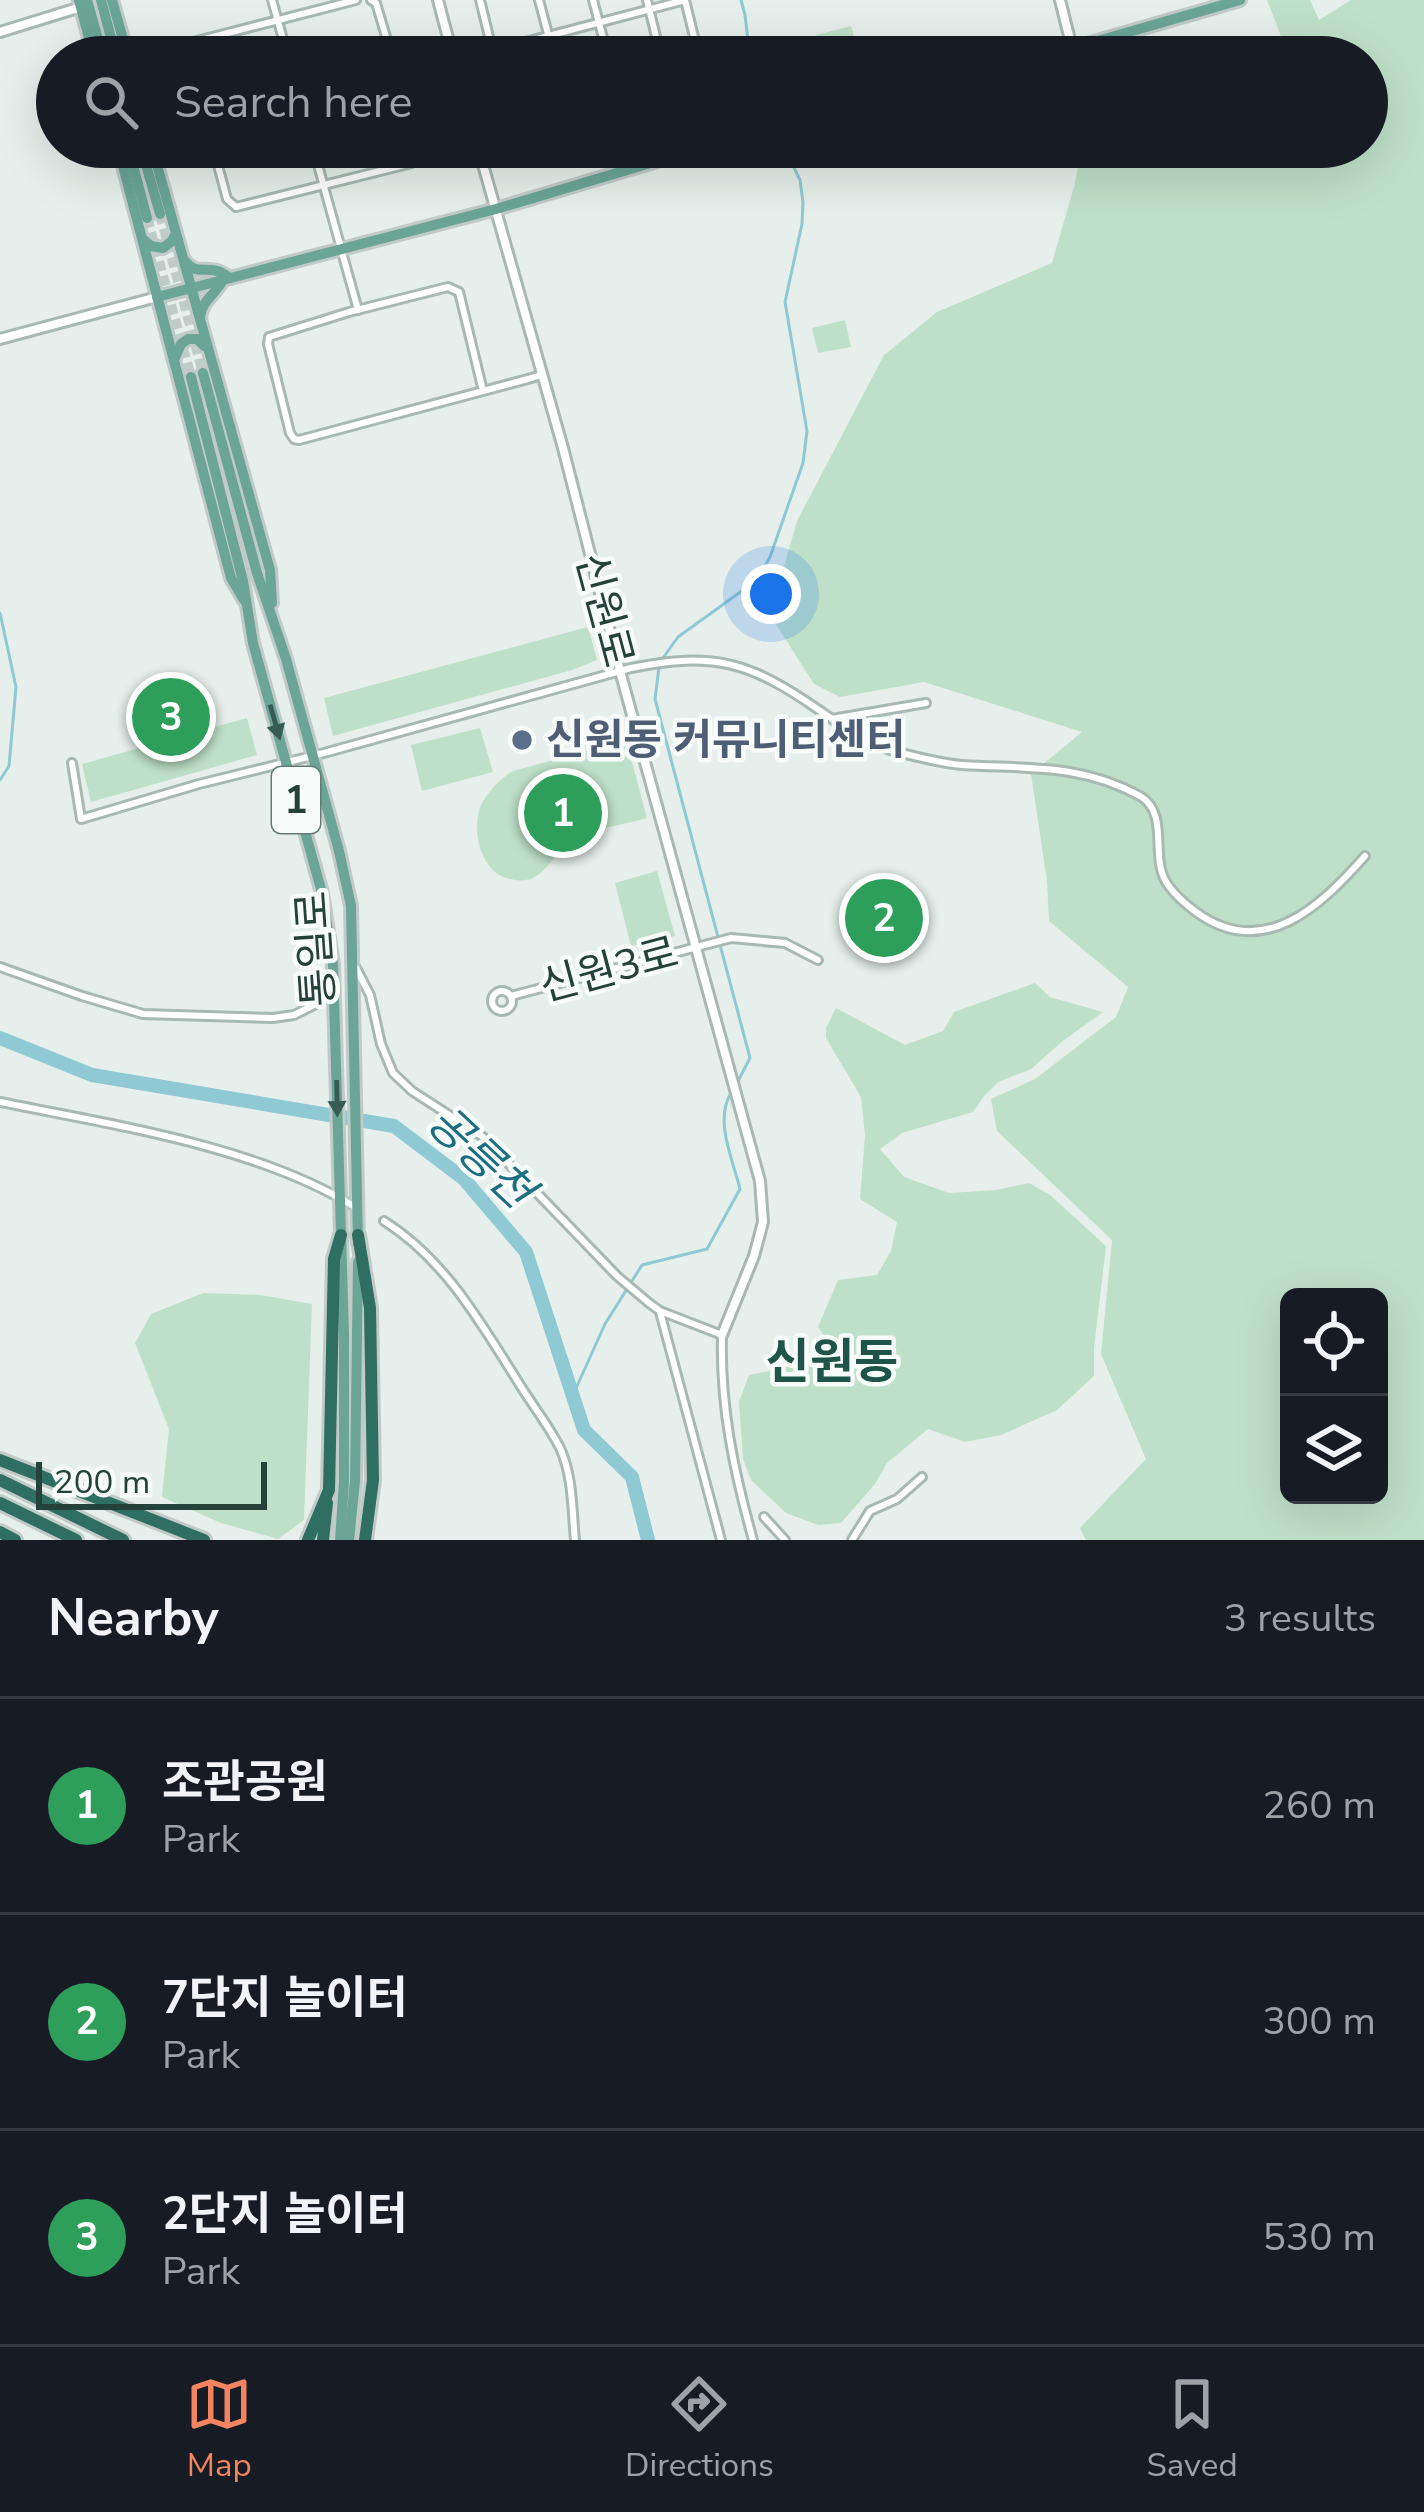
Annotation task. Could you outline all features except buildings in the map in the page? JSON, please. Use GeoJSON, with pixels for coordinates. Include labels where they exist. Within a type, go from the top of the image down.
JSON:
{"type":"FeatureCollection","features":[{"type":"Feature","properties":{"kind":"highway"},"geometry":{"type":"LineString","coordinates":[[358,1234],[370,1308],[373,1480],[367,1540]]}},
{"type":"Feature","properties":{"kind":"highway"},"geometry":{"type":"LineString","coordinates":[[323,1540],[329,1490],[334,1258],[341,1235]]}},
{"type":"Feature","properties":{"kind":"highway"},"geometry":{"type":"LineString","coordinates":[[0,1460],[198,1538]]}},
{"type":"Feature","properties":{"kind":"highway"},"geometry":{"type":"LineString","coordinates":[[0,1480],[123,1540]]}},
{"type":"Feature","properties":{"kind":"highway"},"geometry":{"type":"LineString","coordinates":[[308,1540],[329,1490]]}},
{"type":"Feature","properties":{"kind":"highway"},"geometry":{"type":"LineString","coordinates":[[0,1502],[76,1540]]}},
{"type":"Feature","properties":{"kind":"highway"},"geometry":{"type":"LineString","coordinates":[[0,1532],[15,1540]]}},
{"type":"Feature","properties":{"kind":"main road"},"geometry":{"type":"LineString","coordinates":[[101,0],[110,36]]}},
{"type":"Feature","properties":{"kind":"main road"},"geometry":{"type":"LineString","coordinates":[[112,0],[122,36]]}},
{"type":"Feature","properties":{"kind":"main road"},"geometry":{"type":"LineString","coordinates":[[1120,36],[1240,0]]}},
{"type":"Feature","properties":{"kind":"main road"},"geometry":{"type":"LineString","coordinates":[[82,2],[92,36]]}},
{"type":"Feature","properties":{"kind":"main road"},"geometry":{"type":"LineString","coordinates":[[124,168],[231,578],[248,608]]}},
{"type":"Feature","properties":{"kind":"main road"},"geometry":{"type":"LineString","coordinates":[[136,168],[153,216],[145,168]]}},
{"type":"Feature","properties":{"kind":"main road"},"geometry":{"type":"LineString","coordinates":[[157,168],[270,570],[274,624]]}},
{"type":"Feature","properties":{"kind":"main road"},"geometry":{"type":"LineString","coordinates":[[157,297],[496,209],[634,168]]}},
{"type":"Feature","properties":{"kind":"main road"},"geometry":{"type":"LineString","coordinates":[[142,238],[151,247],[163,248],[175,235]]}},
{"type":"Feature","properties":{"kind":"main road"},"geometry":{"type":"LineString","coordinates":[[180,254],[190,267],[217,271],[226,279]]}},
{"type":"Feature","properties":{"kind":"main road"},"geometry":{"type":"LineString","coordinates":[[199,320],[204,303],[226,279]]}},
{"type":"Feature","properties":{"kind":"main road"},"geometry":{"type":"LineString","coordinates":[[174,360],[188,339],[197,339],[206,348]]}},
{"type":"Feature","properties":{"kind":"main road","name":"통일로"},"geometry":{"type":"LineString","coordinates":[[340,1540],[344,1482],[341,1235],[333,964],[322,893],[253,643],[197,375],[313,756],[351,906],[358,1234],[350,1540]]}},
{"type":"Feature","properties":{"kind":"street"},"geometry":{"type":"LineString","coordinates":[[272,0],[282,36]]}},
{"type":"Feature","properties":{"kind":"street"},"geometry":{"type":"LineString","coordinates":[[217,36],[356,0]]}},
{"type":"Feature","properties":{"kind":"street"},"geometry":{"type":"LineString","coordinates":[[371,0],[386,36]]}},
{"type":"Feature","properties":{"kind":"street"},"geometry":{"type":"LineString","coordinates":[[438,0],[447,36]]}},
{"type":"Feature","properties":{"kind":"street"},"geometry":{"type":"LineString","coordinates":[[480,0],[489,36]]}},
{"type":"Feature","properties":{"kind":"street"},"geometry":{"type":"LineString","coordinates":[[539,0],[548,36],[648,5],[685,0],[694,36]]}},
{"type":"Feature","properties":{"kind":"street"},"geometry":{"type":"LineString","coordinates":[[593,0],[603,36]]}},
{"type":"Feature","properties":{"kind":"street"},"geometry":{"type":"LineString","coordinates":[[1060,0],[1069,36]]}},
{"type":"Feature","properties":{"kind":"street"},"geometry":{"type":"LineString","coordinates":[[0,32],[82,2]]}},
{"type":"Feature","properties":{"kind":"street"},"geometry":{"type":"LineString","coordinates":[[648,5],[656,36]]}},
{"type":"Feature","properties":{"kind":"street"},"geometry":{"type":"LineString","coordinates":[[219,168],[227,199],[236,208],[393,168]]}},
{"type":"Feature","properties":{"kind":"street"},"geometry":{"type":"LineString","coordinates":[[319,168],[358,310]]}},
{"type":"Feature","properties":{"kind":"street","name":"신원로"},"geometry":{"type":"LineString","coordinates":[[484,168],[620,671],[702,945],[724,1054],[760,1180],[763,1222],[722,1335]]}},
{"type":"Feature","properties":{"kind":"street"},"geometry":{"type":"LineString","coordinates":[[483,392],[459,292],[448,287],[269,337],[278,389],[293,439],[299,440],[483,392],[541,375]]}},
{"type":"Feature","properties":{"kind":"street"},"geometry":{"type":"LineString","coordinates":[[0,339],[157,297]]}},
{"type":"Feature","properties":{"kind":"street"},"geometry":{"type":"LineString","coordinates":[[72,763],[81,819],[635,667],[684,659],[740,667],[767,677],[883,748],[957,764],[1065,769],[1122,787],[1146,800],[1153,810],[1158,860],[1180,900],[1209,921],[1245,933],[1289,924],[1365,856]]}},
{"type":"Feature","properties":{"kind":"street"},"geometry":{"type":"LineString","coordinates":[[832,719],[926,703]]}},
{"type":"Feature","properties":{"kind":"street","name":"신원3로"},"geometry":{"type":"LineString","coordinates":[[511,996],[731,938],[784,943],[818,960]]}},
{"type":"Feature","properties":{"kind":"street"},"geometry":{"type":"LineString","coordinates":[[354,964],[370,995],[393,1073],[483,1137],[649,1303],[722,1335],[727,1428],[753,1540]]}},
{"type":"Feature","properties":{"kind":"street"},"geometry":{"type":"LineString","coordinates":[[0,967],[143,1014],[273,1018],[294,1015],[334,994]]}},
{"type":"Feature","properties":{"kind":"street"},"geometry":{"type":"LineString","coordinates":[[0,1102],[220,1151],[296,1175],[358,1209]]}},
{"type":"Feature","properties":{"kind":"street"},"geometry":{"type":"LineString","coordinates":[[384,1221],[441,1270],[481,1321],[561,1449],[575,1540]]}},
{"type":"Feature","properties":{"kind":"street"},"geometry":{"type":"LineString","coordinates":[[660,1311],[722,1540]]}},
{"type":"Feature","properties":{"kind":"street"},"geometry":{"type":"LineString","coordinates":[[852,1540],[870,1511],[897,1499],[922,1478]]}},
{"type":"Feature","properties":{"kind":"street"},"geometry":{"type":"LineString","coordinates":[[764,1517],[785,1540]]}},
{"type":"Feature","properties":{"kind":"green space"},"geometry":{"type":"Polygon","coordinates":[[[1267,0],[1310,0],[1319,20],[1351,0],[1424,0],[1424,1540],[1086,1540],[1080,1528],[1146,1459],[1101,1354],[1112,1240],[997,1131],[991,1099],[1035,1079],[1116,1017],[1128,987],[1049,921],[1031,774],[1082,732],[924,682],[840,697],[814,684],[770,615],[797,521],[884,355],[937,312],[1052,263],[1078,168],[1388,168],[1388,36],[1281,36],[1267,0]]]}},
{"type":"Feature","properties":{"kind":"green space"},"geometry":{"type":"Polygon","coordinates":[[[851,26],[854,36],[816,36],[851,26]]]}},
{"type":"Feature","properties":{"kind":"green space"},"geometry":{"type":"Polygon","coordinates":[[[845,320],[851,347],[818,353],[812,328],[845,320]]]}},
{"type":"Feature","properties":{"kind":"green space"},"geometry":{"type":"Polygon","coordinates":[[[588,627],[597,660],[333,736],[324,698],[588,627]]]}},
{"type":"Feature","properties":{"kind":"green space"},"geometry":{"type":"Polygon","coordinates":[[[247,718],[257,755],[91,802],[82,764],[247,718]]]}},
{"type":"Feature","properties":{"kind":"green space"},"geometry":{"type":"Polygon","coordinates":[[[480,728],[493,772],[422,791],[411,745],[480,728]]]}},
{"type":"Feature","properties":{"kind":"green space"},"geometry":{"type":"Polygon","coordinates":[[[626,740],[647,818],[574,839],[530,879],[497,874],[480,847],[478,814],[499,781],[513,771],[626,740]]]}},
{"type":"Feature","properties":{"kind":"green space"},"geometry":{"type":"Polygon","coordinates":[[[657,871],[675,936],[631,946],[615,883],[657,871]]]}},
{"type":"Feature","properties":{"kind":"green space"},"geometry":{"type":"Polygon","coordinates":[[[1035,983],[1050,997],[1103,1012],[1031,1069],[998,1082],[973,1112],[902,1133],[880,1149],[904,1177],[949,1193],[1029,1183],[1050,1195],[1106,1246],[1094,1376],[1057,1410],[1001,1435],[965,1442],[928,1429],[887,1463],[841,1523],[818,1525],[786,1513],[751,1480],[743,1459],[739,1402],[749,1375],[834,1349],[818,1327],[838,1280],[877,1275],[891,1251],[897,1222],[860,1199],[865,1135],[861,1097],[826,1038],[826,1028],[836,1008],[905,1045],[943,1031],[954,1012],[1035,983]]]}},
{"type":"Feature","properties":{"kind":"green space"},"geometry":{"type":"Polygon","coordinates":[[[203,1293],[260,1295],[312,1304],[304,1520],[278,1539],[221,1523],[162,1497],[169,1429],[135,1343],[151,1314],[203,1293]]]}},
{"type":"Feature","properties":{"kind":"waterway"},"geometry":{"type":"LineString","coordinates":[[741,0],[748,36]]}},
{"type":"Feature","properties":{"kind":"waterway"},"geometry":{"type":"LineString","coordinates":[[663,658],[678,637],[757,580],[770,557],[803,463],[807,431],[785,302],[802,224],[800,180],[794,168]]}},
{"type":"Feature","properties":{"kind":"waterway"},"geometry":{"type":"LineString","coordinates":[[0,613],[16,687],[9,766],[0,780]]}},
{"type":"Feature","properties":{"kind":"waterway"},"geometry":{"type":"LineString","coordinates":[[659,667],[655,699],[750,1058],[736,1085]]}},
{"type":"Feature","properties":{"kind":"waterway","name":"공릉천"},"geometry":{"type":"LineString","coordinates":[[0,1038],[92,1075],[394,1126],[464,1179],[526,1252],[584,1430],[632,1477],[648,1540]]}},
{"type":"Feature","properties":{"kind":"waterway"},"geometry":{"type":"LineString","coordinates":[[573,1395],[605,1324],[642,1265],[707,1249],[740,1189],[725,1128],[731,1093]]}},
{"type":"Feature","properties":{"kind":"tunnel"},"geometry":{"type":"LineString","coordinates":[[160,214],[203,373]]}},
{"type":"Feature","properties":{"kind":"tunnel"},"geometry":{"type":"LineString","coordinates":[[147,218],[191,377]]}},
{"type":"Feature","properties":{"kind":"place","name":"2단지 놀이터"},"geometry":{"type":"Point","coordinates":[171,717]}},
{"type":"Feature","properties":{"kind":"place","name":"신원동 커뮤니티센터"},"geometry":{"type":"Point","coordinates":[522,740]}},
{"type":"Feature","properties":{"kind":"place","name":"조관공원"},"geometry":{"type":"Point","coordinates":[563,813]}},
{"type":"Feature","properties":{"kind":"place","name":"7단지 놀이터"},"geometry":{"type":"Point","coordinates":[884,918]}},
{"type":"Feature","properties":{"kind":"district","name":"신원동"},"geometry":{"type":"Point","coordinates":[832,1362]}}]}
